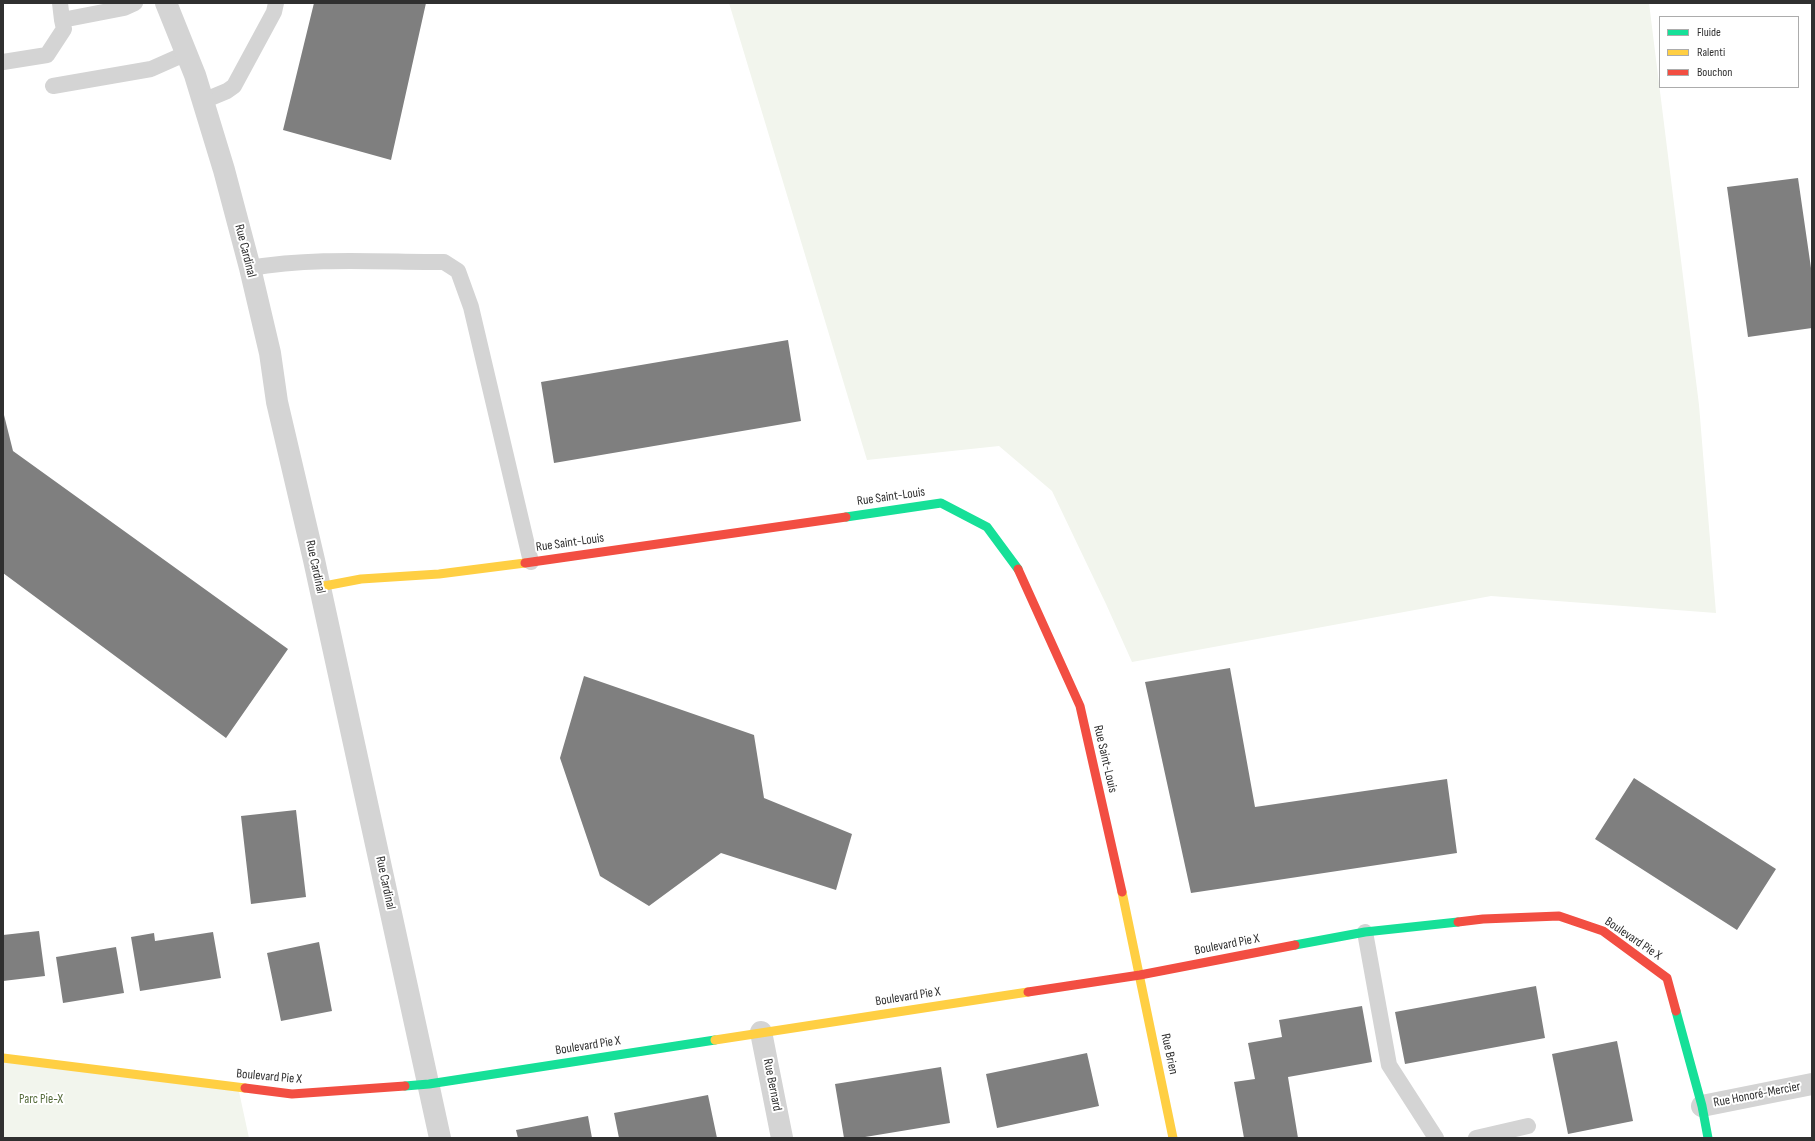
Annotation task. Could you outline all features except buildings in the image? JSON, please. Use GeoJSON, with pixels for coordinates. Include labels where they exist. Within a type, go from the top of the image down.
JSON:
{"type":"FeatureCollection","features":[{"type":"Feature","properties":{"kind":"street","name":"Rue Cardinal"},"geometry":{"type":"LineString","coordinates":[[166,3],[187,53],[203,101],[226,177],[250,268],[270,353],[277,402],[440,1138]]}},
{"type":"Feature","properties":{"kind":"street","name":"Rue Saint-Louis"},"geometry":{"type":"LineString","coordinates":[[319,587],[361,579],[439,574],[531,562],[940,503],[987,527],[1018,569],[1080,706],[1140,975]]}},
{"type":"Feature","properties":{"kind":"street","name":"Boulevard Pie X"},"geometry":{"type":"LineString","coordinates":[[3,1058],[292,1094],[429,1084],[1140,975],[1365,932],[1483,919],[1559,916],[1602,930],[1667,978],[1702,1106],[1708,1138]]}},
{"type":"Feature","properties":{"kind":"street","name":"Rue Brien"},"geometry":{"type":"LineString","coordinates":[[1140,975],[1173,1138]]}},
{"type":"Feature","properties":{"kind":"street","name":"Rue Bernard"},"geometry":{"type":"LineString","coordinates":[[761,1032],[782,1138]]}},
{"type":"Feature","properties":{"kind":"street","name":"Rue Honoré-Mercier"},"geometry":{"type":"LineString","coordinates":[[1702,1106],[1812,1084]]}},
{"type":"Feature","properties":{"kind":"lane"},"geometry":{"type":"LineString","coordinates":[[3,62],[46,55],[64,29],[60,3]]}},
{"type":"Feature","properties":{"kind":"lane"},"geometry":{"type":"LineString","coordinates":[[62,20],[124,8],[135,3]]}},
{"type":"Feature","properties":{"kind":"lane"},"geometry":{"type":"LineString","coordinates":[[203,101],[227,91],[234,86],[274,12],[276,3]]}},
{"type":"Feature","properties":{"kind":"lane"},"geometry":{"type":"LineString","coordinates":[[53,86],[151,69],[187,53]]}},
{"type":"Feature","properties":{"kind":"lane"},"geometry":{"type":"LineString","coordinates":[[250,268],[306,261],[444,262],[458,271],[471,306],[531,562]]}},
{"type":"Feature","properties":{"kind":"lane"},"geometry":{"type":"LineString","coordinates":[[1365,932],[1389,1065],[1436,1138]]}},
{"type":"Feature","properties":{"kind":"lane"},"geometry":{"type":"LineString","coordinates":[[1476,1138],[1528,1126]]}},
{"type":"Feature","properties":{"kind":"green space"},"geometry":{"type":"Polygon","coordinates":[[[729,3],[1649,3],[1699,405],[1716,613],[1491,596],[1132,662],[1052,491],[999,446],[867,460],[729,3]]]}},
{"type":"Feature","properties":{"kind":"green space","name":"Parc Pie-X"},"geometry":{"type":"Polygon","coordinates":[[[3,1058],[238,1087],[249,1138],[3,1138],[3,1058]]]}},
{"type":"Feature","properties":{"kind":"traffic: fast"},"geometry":{"type":"LineString","coordinates":[[846,517],[941,503],[987,527],[1018,569]]}},
{"type":"Feature","properties":{"kind":"traffic: fast"},"geometry":{"type":"LineString","coordinates":[[1295,945],[1365,932],[1458,922]]}},
{"type":"Feature","properties":{"kind":"traffic: fast"},"geometry":{"type":"LineString","coordinates":[[1676,1011],[1702,1106],[1708,1138]]}},
{"type":"Feature","properties":{"kind":"traffic: fast"},"geometry":{"type":"LineString","coordinates":[[405,1086],[429,1084],[715,1040]]}},
{"type":"Feature","properties":{"kind":"traffic: slow"},"geometry":{"type":"LineString","coordinates":[[319,587],[361,579],[439,574],[525,563]]}},
{"type":"Feature","properties":{"kind":"traffic: slow"},"geometry":{"type":"LineString","coordinates":[[1122,892],[1173,1138]]}},
{"type":"Feature","properties":{"kind":"traffic: slow"},"geometry":{"type":"LineString","coordinates":[[715,1040],[1028,992]]}},
{"type":"Feature","properties":{"kind":"traffic: slow"},"geometry":{"type":"LineString","coordinates":[[3,1058],[245,1088]]}},
{"type":"Feature","properties":{"kind":"traffic: jam"},"geometry":{"type":"LineString","coordinates":[[525,563],[846,517]]}},
{"type":"Feature","properties":{"kind":"traffic: jam"},"geometry":{"type":"LineString","coordinates":[[1018,569],[1080,706],[1122,892]]}},
{"type":"Feature","properties":{"kind":"traffic: jam"},"geometry":{"type":"LineString","coordinates":[[1458,922],[1483,919],[1559,916],[1603,931],[1667,978],[1676,1011]]}},
{"type":"Feature","properties":{"kind":"traffic: jam"},"geometry":{"type":"LineString","coordinates":[[1028,992],[1140,975],[1295,945]]}},
{"type":"Feature","properties":{"kind":"traffic: jam"},"geometry":{"type":"LineString","coordinates":[[245,1088],[292,1094],[405,1086]]}}]}
